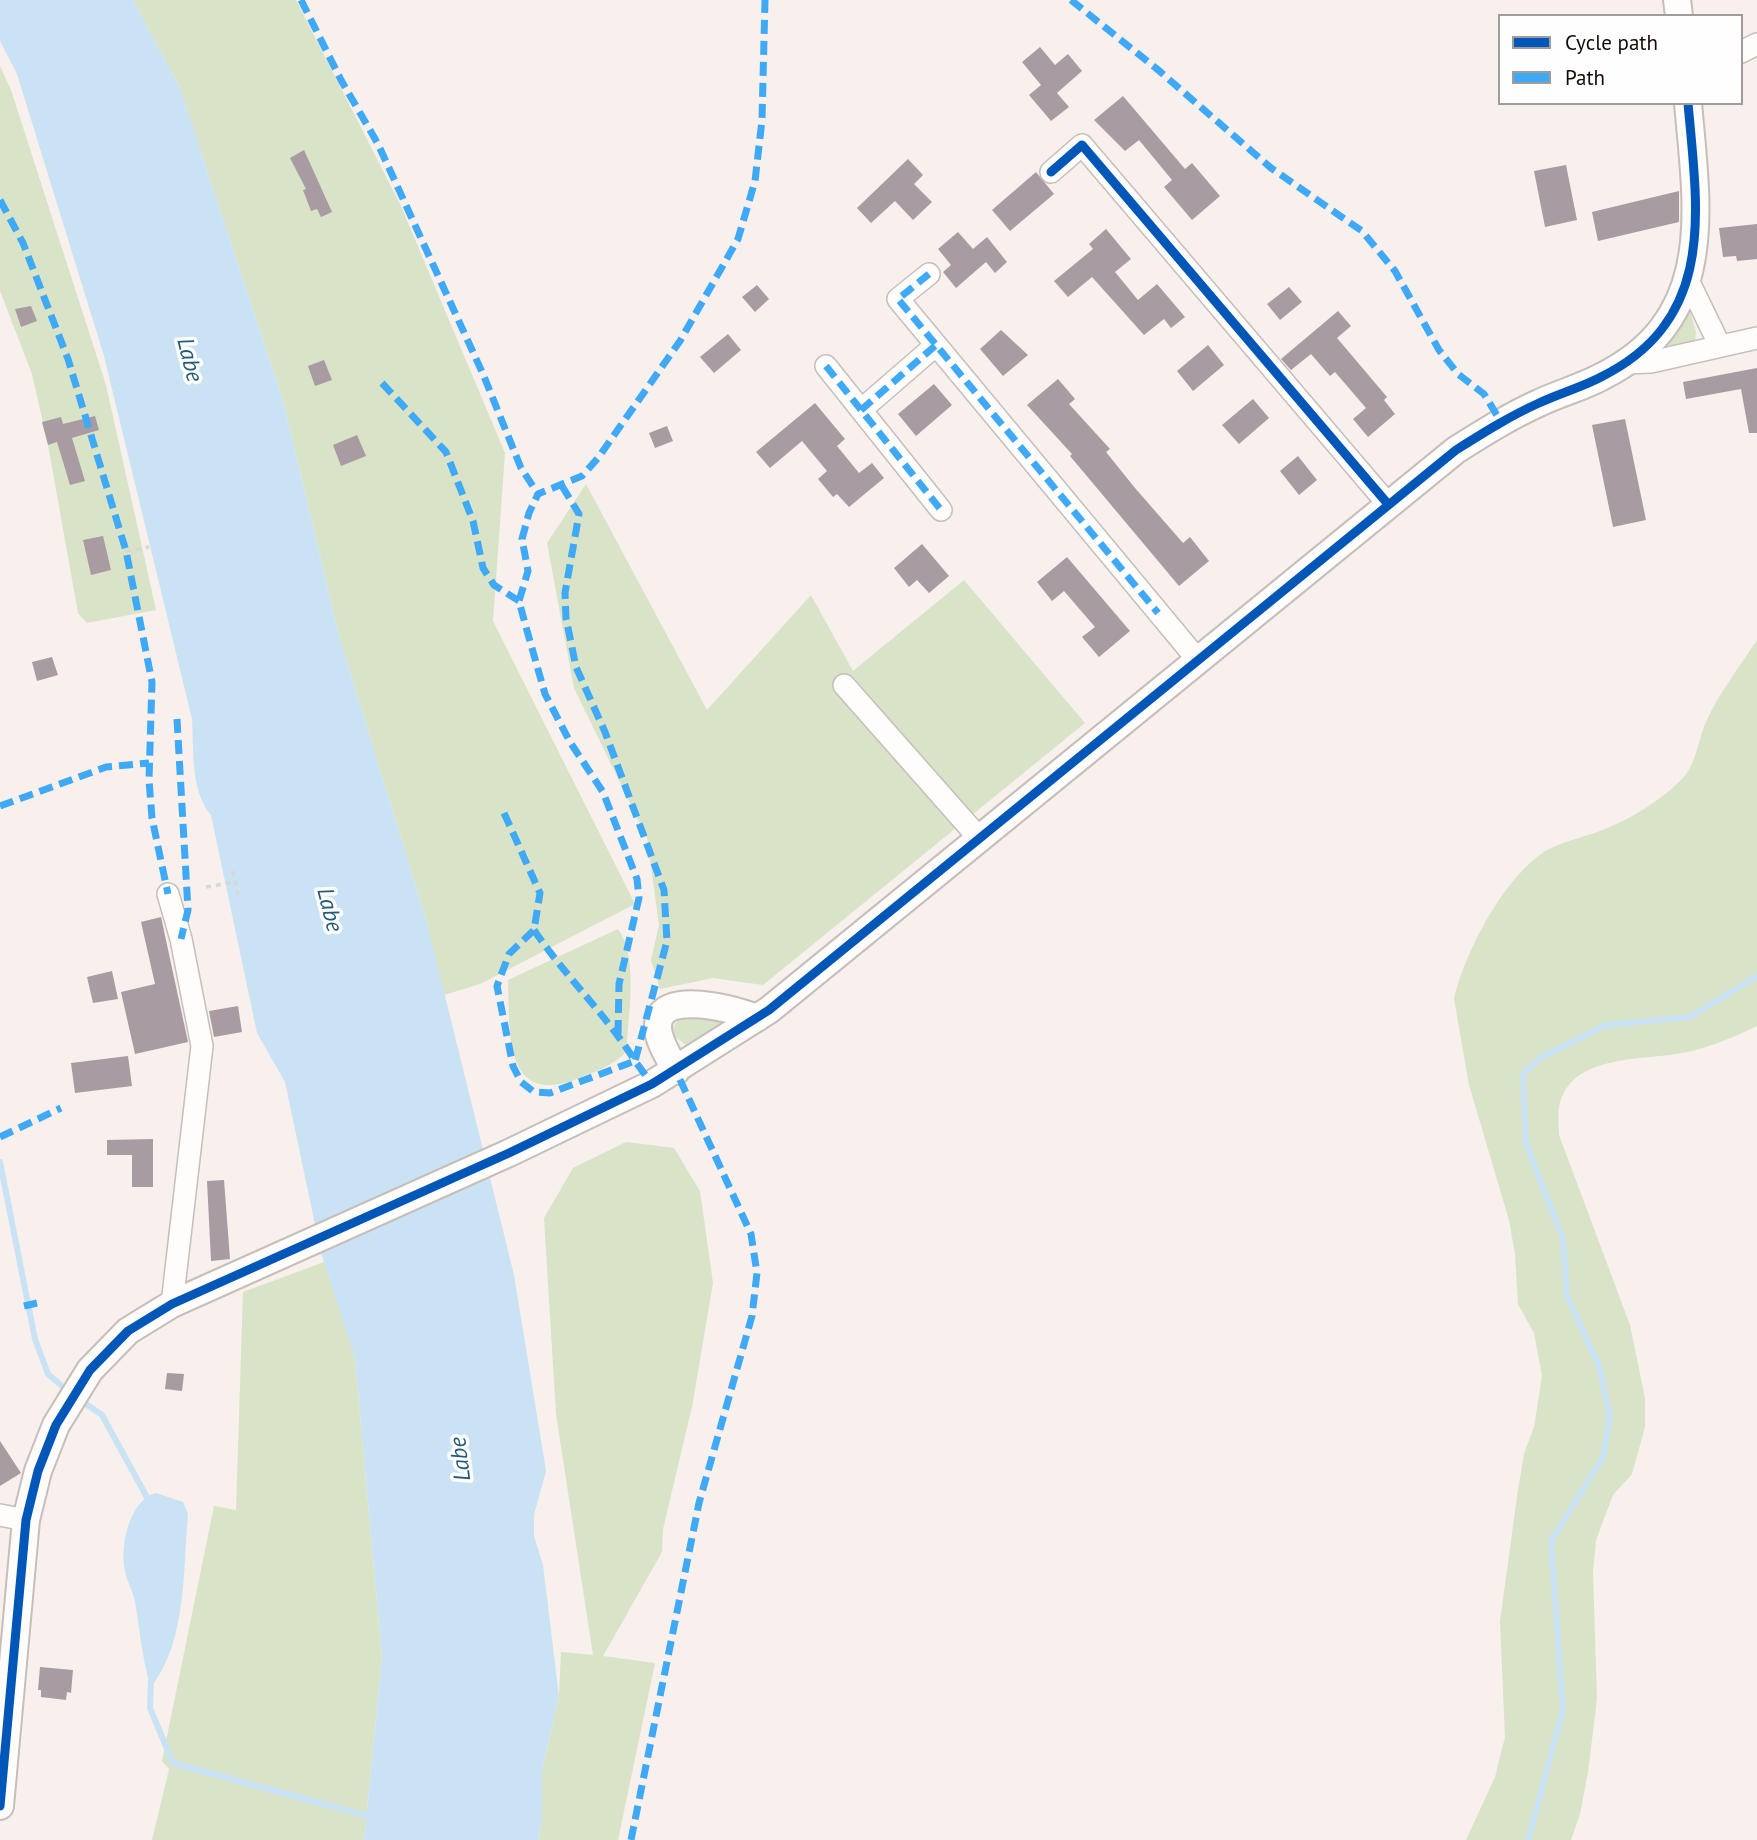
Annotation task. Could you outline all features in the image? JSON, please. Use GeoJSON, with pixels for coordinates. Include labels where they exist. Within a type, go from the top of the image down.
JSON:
{"type":"FeatureCollection","features":[{"type":"Feature","properties":{"kind":"street"},"geometry":{"type":"LineString","coordinates":[[0,1806],[26,1520],[38,1471],[56,1425],[90,1370],[128,1331],[172,1304],[509,1153],[676,1071],[757,1018],[1387,503],[1456,450],[1502,422],[1603,377],[1625,363],[1658,333],[1675,308],[1688,280],[1696,248],[1698,213],[1688,105]]}},
{"type":"Feature","properties":{"kind":"street"},"geometry":{"type":"LineString","coordinates":[[1051,172],[1083,145],[1387,503]]}},
{"type":"Feature","properties":{"kind":"street"},"geometry":{"type":"LineString","coordinates":[[929,274],[898,299],[1197,659]]}},
{"type":"Feature","properties":{"kind":"street"},"geometry":{"type":"LineString","coordinates":[[1688,280],[1720,346]]}},
{"type":"Feature","properties":{"kind":"street"},"geometry":{"type":"LineString","coordinates":[[1625,363],[1651,362],[1757,338]]}},
{"type":"Feature","properties":{"kind":"street"},"geometry":{"type":"LineString","coordinates":[[861,411],[936,345]]}},
{"type":"Feature","properties":{"kind":"street"},"geometry":{"type":"LineString","coordinates":[[826,366],[941,510]]}},
{"type":"Feature","properties":{"kind":"street"},"geometry":{"type":"LineString","coordinates":[[845,685],[979,838]]}},
{"type":"Feature","properties":{"kind":"street"},"geometry":{"type":"LineString","coordinates":[[169,894],[202,1046],[172,1304]]}},
{"type":"Feature","properties":{"kind":"street"},"geometry":{"type":"LineString","coordinates":[[676,1071],[658,1027],[659,1016],[665,1010],[681,1005],[727,1006],[757,1018]]}},
{"type":"Feature","properties":{"kind":"street"},"geometry":{"type":"LineString","coordinates":[[0,1515],[26,1520]]}},
{"type":"Feature","properties":{"kind":"path"},"geometry":{"type":"LineString","coordinates":[[126,551],[149,547]]}},
{"type":"Feature","properties":{"kind":"path"},"geometry":{"type":"LineString","coordinates":[[233,871],[238,895]]}},
{"type":"Feature","properties":{"kind":"path"},"geometry":{"type":"LineString","coordinates":[[206,887],[236,882]]}},
{"type":"Feature","properties":{"kind":"green space"},"geometry":{"type":"Polygon","coordinates":[[[133,0],[296,0],[401,206],[505,453],[493,621],[635,904],[480,984],[444,995],[426,919],[339,636],[283,400],[180,88],[133,0]]]}},
{"type":"Feature","properties":{"kind":"green space"},"geometry":{"type":"Polygon","coordinates":[[[0,66],[11,90],[106,385],[156,610],[87,623],[78,613],[48,445],[32,374],[0,291],[0,66]]]}},
{"type":"Feature","properties":{"kind":"green space"},"geometry":{"type":"Polygon","coordinates":[[[1689,308],[1696,332],[1695,340],[1670,348],[1666,341],[1689,308]]]}},
{"type":"Feature","properties":{"kind":"green space"},"geometry":{"type":"Polygon","coordinates":[[[586,484],[707,710],[811,595],[853,671],[964,580],[1085,723],[763,985],[713,978],[660,989],[651,960],[659,925],[647,838],[574,688],[547,543],[586,484]]]}},
{"type":"Feature","properties":{"kind":"green space"},"geometry":{"type":"Polygon","coordinates":[[[1757,640],[1757,1026],[1697,1050],[1608,1063],[1592,1068],[1578,1076],[1567,1088],[1559,1107],[1559,1135],[1630,1325],[1645,1398],[1645,1427],[1632,1474],[1613,1495],[1596,1540],[1593,1572],[1597,1699],[1580,1814],[1571,1840],[1466,1840],[1495,1777],[1505,1737],[1500,1621],[1524,1454],[1534,1427],[1542,1376],[1534,1333],[1518,1304],[1515,1254],[1509,1220],[1469,1085],[1454,999],[1477,937],[1517,876],[1549,849],[1605,829],[1635,814],[1655,802],[1681,780],[1693,760],[1711,711],[1757,640]]]}},
{"type":"Feature","properties":{"kind":"green space"},"geometry":{"type":"Polygon","coordinates":[[[618,929],[628,955],[630,971],[626,1052],[595,1072],[574,1080],[551,1085],[534,1082],[522,1072],[515,1057],[509,1019],[508,980],[618,929]]]}},
{"type":"Feature","properties":{"kind":"green space"},"geometry":{"type":"Polygon","coordinates":[[[725,1016],[734,1025],[690,1048],[674,1036],[673,1027],[680,1018],[725,1016]]]}},
{"type":"Feature","properties":{"kind":"green space"},"geometry":{"type":"Polygon","coordinates":[[[626,1142],[674,1148],[700,1191],[713,1283],[692,1407],[663,1529],[662,1552],[603,1656],[655,1663],[618,1840],[538,1840],[542,1820],[542,1770],[559,1696],[561,1652],[593,1655],[556,1414],[544,1218],[573,1168],[626,1142]]]}},
{"type":"Feature","properties":{"kind":"green space"},"geometry":{"type":"Polygon","coordinates":[[[324,1262],[355,1358],[382,1657],[364,1840],[152,1840],[169,1769],[162,1761],[214,1506],[236,1510],[243,1292],[324,1262]]]}},
{"type":"Feature","properties":{"kind":"water","name":"Labe"},"geometry":{"type":"Polygon","coordinates":[[[0,0],[133,0],[180,88],[283,400],[339,636],[426,919],[514,1275],[546,1471],[534,1515],[534,1536],[543,1565],[559,1696],[542,1770],[542,1820],[538,1840],[364,1840],[382,1657],[355,1358],[321,1253],[285,1082],[257,1033],[211,815],[199,794],[196,782],[192,719],[104,356],[17,74],[0,41],[0,0]]]}},
{"type":"Feature","properties":{"kind":"water"},"geometry":{"type":"Polygon","coordinates":[[[156,1493],[183,1502],[188,1514],[184,1581],[177,1627],[163,1669],[151,1687],[143,1656],[135,1602],[125,1571],[124,1550],[128,1525],[133,1514],[139,1504],[156,1493]]]}},
{"type":"Feature","properties":{"kind":"building"},"geometry":{"type":"Polygon","coordinates":[[[1040,47],[1055,65],[1068,54],[1082,71],[1057,93],[1069,107],[1051,121],[1029,95],[1041,85],[1022,62],[1040,47]]]}},
{"type":"Feature","properties":{"kind":"building"},"geometry":{"type":"Polygon","coordinates":[[[1123,96],[1185,169],[1192,163],[1220,196],[1192,220],[1164,187],[1172,180],[1139,140],[1125,151],[1094,120],[1123,96]]]}},
{"type":"Feature","properties":{"kind":"building"},"geometry":{"type":"Polygon","coordinates":[[[304,150],[332,212],[321,217],[317,209],[311,211],[303,190],[306,189],[290,158],[304,150]]]}},
{"type":"Feature","properties":{"kind":"building"},"geometry":{"type":"Polygon","coordinates":[[[908,159],[923,175],[914,184],[932,202],[913,220],[895,201],[871,223],[857,208],[908,159]]]}},
{"type":"Feature","properties":{"kind":"building"},"geometry":{"type":"Polygon","coordinates":[[[1566,165],[1577,220],[1545,227],[1534,171],[1566,165]]]}},
{"type":"Feature","properties":{"kind":"building"},"geometry":{"type":"Polygon","coordinates":[[[1036,172],[1054,194],[1010,231],[992,210],[1036,172]]]}},
{"type":"Feature","properties":{"kind":"building"},"geometry":{"type":"Polygon","coordinates":[[[1679,191],[1679,222],[1598,241],[1592,212],[1679,191]]]}},
{"type":"Feature","properties":{"kind":"building"},"geometry":{"type":"Polygon","coordinates":[[[1757,224],[1757,259],[1737,261],[1736,256],[1723,257],[1719,228],[1757,224]]]}},
{"type":"Feature","properties":{"kind":"building"},"geometry":{"type":"Polygon","coordinates":[[[1106,229],[1131,259],[1115,272],[1138,300],[1157,284],[1185,317],[1171,328],[1164,319],[1144,335],[1092,277],[1068,297],[1054,281],[1093,249],[1089,244],[1106,229]]]}},
{"type":"Feature","properties":{"kind":"building"},"geometry":{"type":"Polygon","coordinates":[[[958,232],[973,249],[987,237],[1007,262],[995,273],[986,262],[956,288],[943,272],[951,265],[938,249],[958,232]]]}},
{"type":"Feature","properties":{"kind":"building"},"geometry":{"type":"Polygon","coordinates":[[[757,285],[769,299],[755,312],[742,297],[757,285]]]}},
{"type":"Feature","properties":{"kind":"building"},"geometry":{"type":"Polygon","coordinates":[[[1289,287],[1302,302],[1280,320],[1267,304],[1289,287]]]}},
{"type":"Feature","properties":{"kind":"building"},"geometry":{"type":"Polygon","coordinates":[[[31,306],[37,321],[21,327],[15,309],[31,306]]]}},
{"type":"Feature","properties":{"kind":"building"},"geometry":{"type":"Polygon","coordinates":[[[1338,311],[1351,326],[1337,338],[1387,397],[1384,400],[1395,414],[1368,437],[1353,419],[1366,408],[1335,372],[1330,376],[1311,354],[1291,370],[1281,359],[1338,311]]]}},
{"type":"Feature","properties":{"kind":"building"},"geometry":{"type":"Polygon","coordinates":[[[1001,330],[1028,355],[1003,376],[980,349],[1001,330]]]}},
{"type":"Feature","properties":{"kind":"building"},"geometry":{"type":"Polygon","coordinates":[[[728,334],[741,350],[714,373],[700,357],[728,334]]]}},
{"type":"Feature","properties":{"kind":"building"},"geometry":{"type":"Polygon","coordinates":[[[1208,345],[1224,365],[1193,391],[1177,371],[1208,345]]]}},
{"type":"Feature","properties":{"kind":"building"},"geometry":{"type":"Polygon","coordinates":[[[324,360],[332,380],[315,386],[308,366],[324,360]]]}},
{"type":"Feature","properties":{"kind":"building"},"geometry":{"type":"Polygon","coordinates":[[[1757,368],[1757,433],[1749,433],[1741,389],[1686,399],[1683,382],[1757,368]]]}},
{"type":"Feature","properties":{"kind":"building"},"geometry":{"type":"Polygon","coordinates":[[[1058,379],[1075,399],[1069,404],[1110,449],[1106,452],[1135,488],[1183,543],[1190,537],[1209,561],[1179,586],[1070,456],[1072,454],[1027,405],[1058,379]]]}},
{"type":"Feature","properties":{"kind":"building"},"geometry":{"type":"Polygon","coordinates":[[[934,384],[952,405],[916,436],[898,414],[934,384]]]}},
{"type":"Feature","properties":{"kind":"building"},"geometry":{"type":"Polygon","coordinates":[[[1253,399],[1269,418],[1239,444],[1222,425],[1253,399]]]}},
{"type":"Feature","properties":{"kind":"building"},"geometry":{"type":"Polygon","coordinates":[[[815,403],[845,439],[837,446],[859,473],[872,463],[884,478],[849,507],[837,494],[833,497],[818,479],[827,471],[802,441],[770,468],[756,452],[815,403]]]}},
{"type":"Feature","properties":{"kind":"building"},"geometry":{"type":"Polygon","coordinates":[[[95,416],[99,430],[72,438],[85,481],[70,485],[57,442],[48,445],[42,422],[61,417],[63,424],[95,416]]]}},
{"type":"Feature","properties":{"kind":"building"},"geometry":{"type":"Polygon","coordinates":[[[1625,419],[1646,520],[1613,527],[1592,425],[1625,419]]]}},
{"type":"Feature","properties":{"kind":"building"},"geometry":{"type":"Polygon","coordinates":[[[667,426],[673,441],[655,448],[649,433],[667,426]]]}},
{"type":"Feature","properties":{"kind":"building"},"geometry":{"type":"Polygon","coordinates":[[[357,435],[366,456],[341,466],[333,445],[357,435]]]}},
{"type":"Feature","properties":{"kind":"building"},"geometry":{"type":"Polygon","coordinates":[[[1298,456],[1317,480],[1299,495],[1280,471],[1298,456]]]}},
{"type":"Feature","properties":{"kind":"building"},"geometry":{"type":"Polygon","coordinates":[[[103,536],[111,570],[91,575],[83,540],[103,536]]]}},
{"type":"Feature","properties":{"kind":"building"},"geometry":{"type":"Polygon","coordinates":[[[922,544],[949,576],[929,593],[917,580],[909,587],[894,568],[922,544]]]}},
{"type":"Feature","properties":{"kind":"building"},"geometry":{"type":"Polygon","coordinates":[[[1067,557],[1130,631],[1099,657],[1082,637],[1095,627],[1064,591],[1052,601],[1037,582],[1067,557]]]}},
{"type":"Feature","properties":{"kind":"building"},"geometry":{"type":"Polygon","coordinates":[[[52,657],[58,675],[37,681],[32,662],[52,657]]]}},
{"type":"Feature","properties":{"kind":"building"},"geometry":{"type":"Polygon","coordinates":[[[161,917],[188,1042],[135,1054],[121,992],[155,984],[141,922],[161,917]]]}},
{"type":"Feature","properties":{"kind":"building"},"geometry":{"type":"Polygon","coordinates":[[[112,971],[118,999],[93,1003],[87,977],[112,971]]]}},
{"type":"Feature","properties":{"kind":"building"},"geometry":{"type":"Polygon","coordinates":[[[238,1006],[242,1032],[214,1037],[209,1011],[238,1006]]]}},
{"type":"Feature","properties":{"kind":"building"},"geometry":{"type":"Polygon","coordinates":[[[128,1056],[132,1086],[75,1093],[71,1063],[128,1056]]]}},
{"type":"Feature","properties":{"kind":"building"},"geometry":{"type":"Polygon","coordinates":[[[153,1139],[153,1187],[132,1187],[132,1155],[107,1155],[107,1140],[153,1139]]]}},
{"type":"Feature","properties":{"kind":"building"},"geometry":{"type":"Polygon","coordinates":[[[224,1180],[230,1259],[211,1261],[207,1181],[224,1180]]]}},
{"type":"Feature","properties":{"kind":"building"},"geometry":{"type":"Polygon","coordinates":[[[167,1373],[184,1374],[182,1391],[165,1389],[167,1373]]]}},
{"type":"Feature","properties":{"kind":"building"},"geometry":{"type":"Polygon","coordinates":[[[0,1441],[21,1473],[0,1486],[0,1441]]]}},
{"type":"Feature","properties":{"kind":"building"},"geometry":{"type":"Polygon","coordinates":[[[40,1667],[73,1670],[71,1693],[67,1692],[66,1700],[41,1697],[41,1690],[38,1690],[40,1667]]]}},
{"type":"Feature","properties":{"kind":"waterway"},"geometry":{"type":"LineString","coordinates":[[1528,1840],[1563,1710],[1551,1541],[1603,1457],[1610,1417],[1599,1366],[1567,1296],[1563,1239],[1526,1144],[1523,1073],[1543,1056],[1606,1025],[1690,1017],[1757,976]]}},
{"type":"Feature","properties":{"kind":"waterway"},"geometry":{"type":"LineString","coordinates":[[0,1162],[35,1339],[48,1374],[70,1393]]}},
{"type":"Feature","properties":{"kind":"waterway"},"geometry":{"type":"LineString","coordinates":[[79,1399],[102,1415],[149,1501]]}},
{"type":"Feature","properties":{"kind":"waterway"},"geometry":{"type":"LineString","coordinates":[[151,1680],[150,1708],[173,1763],[375,1818]]}},
{"type":"Feature","properties":{"kind":"marked path"},"geometry":{"type":"LineString","coordinates":[[301,0],[341,80],[378,144],[483,374],[521,468],[538,494]]}},
{"type":"Feature","properties":{"kind":"marked path"},"geometry":{"type":"LineString","coordinates":[[618,1034],[619,984],[639,898],[637,879],[603,792],[570,742],[545,694],[519,601],[528,571],[522,539],[529,513],[538,494],[582,476],[598,458],[680,341],[738,239],[755,181],[762,120],[765,0]]}},
{"type":"Feature","properties":{"kind":"marked path"},"geometry":{"type":"LineString","coordinates":[[1071,0],[1157,69],[1271,168],[1362,231],[1395,271],[1439,350],[1458,374],[1484,394],[1501,422]]}},
{"type":"Feature","properties":{"kind":"marked path"},"geometry":{"type":"LineString","coordinates":[[0,200],[23,243],[68,359],[126,551],[152,682],[149,780],[152,818],[168,894]]}},
{"type":"Feature","properties":{"kind":"marked path"},"geometry":{"type":"LineString","coordinates":[[929,274],[898,299],[1158,613]]}},
{"type":"Feature","properties":{"kind":"marked path"},"geometry":{"type":"LineString","coordinates":[[861,410],[936,345]]}},
{"type":"Feature","properties":{"kind":"marked path"},"geometry":{"type":"LineString","coordinates":[[826,366],[941,510]]}},
{"type":"Feature","properties":{"kind":"marked path"},"geometry":{"type":"LineString","coordinates":[[382,383],[446,452],[473,521],[483,568],[494,585],[519,601]]}},
{"type":"Feature","properties":{"kind":"marked path"},"geometry":{"type":"LineString","coordinates":[[562,486],[579,514],[565,593],[566,618],[576,667],[605,732],[664,890],[667,941],[635,1061]]}},
{"type":"Feature","properties":{"kind":"marked path"},"geometry":{"type":"LineString","coordinates":[[177,719],[188,910],[181,939]]}},
{"type":"Feature","properties":{"kind":"marked path"},"geometry":{"type":"LineString","coordinates":[[0,806],[106,767],[149,763]]}},
{"type":"Feature","properties":{"kind":"marked path"},"geometry":{"type":"LineString","coordinates":[[504,813],[540,893],[534,930],[509,954],[497,986],[513,1066],[521,1082],[534,1092],[550,1093],[635,1061],[652,1084]]}},
{"type":"Feature","properties":{"kind":"marked path"},"geometry":{"type":"LineString","coordinates":[[534,930],[635,1061]]}},
{"type":"Feature","properties":{"kind":"marked path"},"geometry":{"type":"LineString","coordinates":[[631,1840],[699,1503],[752,1316],[757,1273],[751,1234],[676,1071]]}},
{"type":"Feature","properties":{"kind":"marked path"},"geometry":{"type":"LineString","coordinates":[[0,1137],[61,1108]]}},
{"type":"Feature","properties":{"kind":"marked path"},"geometry":{"type":"LineString","coordinates":[[24,1306],[37,1303]]}},
{"type":"Feature","properties":{"kind":"cycle path"},"geometry":{"type":"LineString","coordinates":[[0,1806],[26,1520],[38,1471],[56,1425],[90,1370],[128,1331],[172,1304],[509,1153],[652,1084],[769,1010],[1456,450],[1528,408],[1603,376],[1640,352],[1666,324],[1683,292],[1692,257],[1695,182],[1688,105]]}},
{"type":"Feature","properties":{"kind":"cycle path"},"geometry":{"type":"LineString","coordinates":[[1051,172],[1082,145],[1387,503]]}}]}
